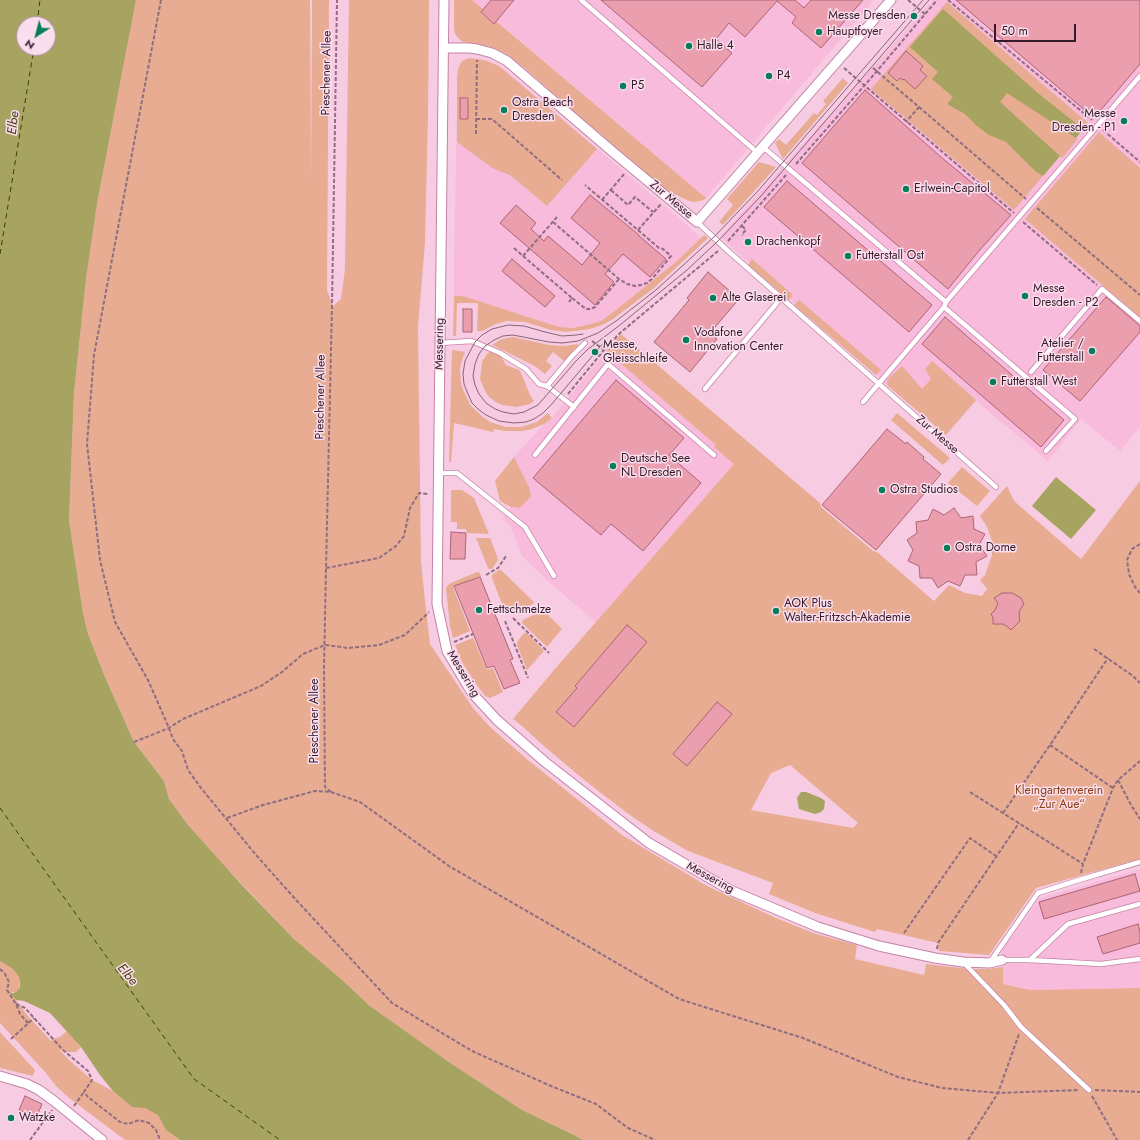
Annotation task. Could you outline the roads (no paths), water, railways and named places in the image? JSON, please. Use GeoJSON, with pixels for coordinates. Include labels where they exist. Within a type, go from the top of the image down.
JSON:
{"type":"FeatureCollection","features":[{"type":"Feature","properties":{"kind":"street","name":"Messering"},"geometry":{"type":"LineString","coordinates":[[444,0],[437,604],[447,651],[472,693],[497,720],[545,762],[649,843],[730,890],[818,927],[878,946],[935,958],[963,962],[988,964],[1002,960]]}},
{"type":"Feature","properties":{"kind":"street","name":"Zur Messe"},"geometry":{"type":"LineString","coordinates":[[444,48],[477,49],[492,53],[507,61],[697,222],[891,0]]}},
{"type":"Feature","properties":{"kind":"street"},"geometry":{"type":"LineString","coordinates":[[0,1076],[27,1084],[39,1090],[102,1140]]}},
{"type":"Feature","properties":{"kind":"lane"},"geometry":{"type":"LineString","coordinates":[[581,0],[760,150],[790,170],[946,302]]}},
{"type":"Feature","properties":{"kind":"lane"},"geometry":{"type":"LineString","coordinates":[[862,402],[1140,76]]}},
{"type":"Feature","properties":{"kind":"lane","name":"Zur Messe"},"geometry":{"type":"LineString","coordinates":[[697,222],[996,487]]}},
{"type":"Feature","properties":{"kind":"lane"},"geometry":{"type":"LineString","coordinates":[[1031,372],[1102,289],[1140,321]]}},
{"type":"Feature","properties":{"kind":"lane"},"geometry":{"type":"LineString","coordinates":[[705,389],[781,298]]}},
{"type":"Feature","properties":{"kind":"lane"},"geometry":{"type":"LineString","coordinates":[[944,307],[1075,419],[1046,451]]}},
{"type":"Feature","properties":{"kind":"lane"},"geometry":{"type":"LineString","coordinates":[[440,343],[472,341],[507,357],[526,368],[539,384],[547,386],[574,407]]}},
{"type":"Feature","properties":{"kind":"lane"},"geometry":{"type":"LineString","coordinates":[[547,386],[585,343]]}},
{"type":"Feature","properties":{"kind":"lane"},"geometry":{"type":"LineString","coordinates":[[535,455],[608,364],[714,455]]}},
{"type":"Feature","properties":{"kind":"lane"},"geometry":{"type":"LineString","coordinates":[[439,473],[456,473],[525,527],[554,576]]}},
{"type":"Feature","properties":{"kind":"lane"},"geometry":{"type":"LineString","coordinates":[[988,964],[1038,892],[1140,862]]}},
{"type":"Feature","properties":{"kind":"lane"},"geometry":{"type":"LineString","coordinates":[[1030,960],[1068,924],[1140,904]]}},
{"type":"Feature","properties":{"kind":"lane"},"geometry":{"type":"LineString","coordinates":[[1002,960],[1101,964],[1140,959]]}},
{"type":"Feature","properties":{"kind":"lane"},"geometry":{"type":"LineString","coordinates":[[963,962],[1004,1005],[1021,1027],[1088,1090]]}},
{"type":"Feature","properties":{"kind":"water","name":"Elbe"},"geometry":{"type":"Polygon","coordinates":[[[0,0],[136,0],[97,204],[86,279],[74,393],[69,520],[83,613],[88,634],[105,677],[134,742],[164,781],[169,799],[188,825],[240,883],[294,939],[370,1006],[449,1062],[522,1110],[583,1140],[180,1140],[166,1130],[158,1115],[145,1108],[132,1107],[113,1091],[81,1047],[50,1013],[24,1001],[16,1000],[9,992],[16,992],[20,986],[19,977],[13,969],[0,961],[0,0]]]}},
{"type":"Feature","properties":{"kind":"water"},"geometry":{"type":"Polygon","coordinates":[[[943,9],[1039,94],[1083,129],[1076,138],[1007,93],[1000,102],[1060,156],[1043,176],[1035,171],[1006,142],[989,135],[965,114],[947,104],[953,97],[932,79],[938,72],[910,47],[943,9]]]}},
{"type":"Feature","properties":{"kind":"water"},"geometry":{"type":"Polygon","coordinates":[[[1056,477],[1096,510],[1071,539],[1032,506],[1056,477]]]}},
{"type":"Feature","properties":{"kind":"water"},"geometry":{"type":"Polygon","coordinates":[[[801,792],[806,792],[821,798],[825,801],[824,809],[815,814],[799,809],[797,798],[801,792]]]}},
{"type":"Feature","properties":{"kind":"tram line"},"geometry":{"type":"LineString","coordinates":[[923,0],[758,191],[714,237],[656,290],[598,333],[578,341],[562,343],[549,342],[513,335],[503,336],[485,346],[479,354],[475,364],[473,376],[479,394],[486,403],[495,409],[514,414],[524,412],[538,405],[587,350],[687,270],[718,241],[761,196],[929,0]]}},
{"type":"Feature","properties":{"kind":"tram line"},"geometry":{"type":"LineString","coordinates":[[583,334],[562,336],[524,326],[508,325],[492,329],[482,335],[475,342],[465,361],[463,374],[464,384],[472,403],[486,415],[499,421],[514,423],[526,422],[534,419],[551,405],[605,341]]}},
{"type":"Feature","properties":{"kind":"place","name":"Messe Dresden"},"geometry":{"type":"Point","coordinates":[914,16]}},
{"type":"Feature","properties":{"kind":"place","name":"Hauptfoyer"},"geometry":{"type":"Point","coordinates":[819,32]}},
{"type":"Feature","properties":{"kind":"place","name":"Halle 4"},"geometry":{"type":"Point","coordinates":[689,46]}},
{"type":"Feature","properties":{"kind":"place","name":"P4"},"geometry":{"type":"Point","coordinates":[769,76]}},
{"type":"Feature","properties":{"kind":"place","name":"P5"},"geometry":{"type":"Point","coordinates":[623,86]}},
{"type":"Feature","properties":{"kind":"place","name":"Ostra Beach Dresden"},"geometry":{"type":"Point","coordinates":[504,110]}},
{"type":"Feature","properties":{"kind":"place","name":"Messe Dresden - P1"},"geometry":{"type":"Point","coordinates":[1124,121]}},
{"type":"Feature","properties":{"kind":"place","name":"Erlwein-Capitol"},"geometry":{"type":"Point","coordinates":[906,189]}},
{"type":"Feature","properties":{"kind":"place","name":"Drachenkopf"},"geometry":{"type":"Point","coordinates":[748,242]}},
{"type":"Feature","properties":{"kind":"place","name":"Futterstall Ost"},"geometry":{"type":"Point","coordinates":[848,256]}},
{"type":"Feature","properties":{"kind":"place","name":"Messe Dresden - P2"},"geometry":{"type":"Point","coordinates":[1025,296]}},
{"type":"Feature","properties":{"kind":"place","name":"Alte Glaserei"},"geometry":{"type":"Point","coordinates":[713,298]}},
{"type":"Feature","properties":{"kind":"place","name":"Vodafone Innovation Center"},"geometry":{"type":"Point","coordinates":[686,340]}},
{"type":"Feature","properties":{"kind":"place","name":"Atelier / Futterstall"},"geometry":{"type":"Point","coordinates":[1092,351]}},
{"type":"Feature","properties":{"kind":"place","name":"Messe, Gleisschleife"},"geometry":{"type":"Point","coordinates":[595,352]}},
{"type":"Feature","properties":{"kind":"place","name":"Futterstall West"},"geometry":{"type":"Point","coordinates":[993,382]}},
{"type":"Feature","properties":{"kind":"place","name":"Deutsche See NL Dresden"},"geometry":{"type":"Point","coordinates":[613,466]}},
{"type":"Feature","properties":{"kind":"place","name":"Ostra Studios"},"geometry":{"type":"Point","coordinates":[882,490]}},
{"type":"Feature","properties":{"kind":"place","name":"Ostra Dome"},"geometry":{"type":"Point","coordinates":[947,548]}},
{"type":"Feature","properties":{"kind":"place","name":"Fettschmelze"},"geometry":{"type":"Point","coordinates":[479,610]}},
{"type":"Feature","properties":{"kind":"place","name":"AOK Plus Walter-Fritzsch-Akademie"},"geometry":{"type":"Point","coordinates":[776,611]}},
{"type":"Feature","properties":{"kind":"place","name":"Watzke"},"geometry":{"type":"Point","coordinates":[11,1118]}},
{"type":"Feature","properties":{"kind":"park label","name":"Kleingartenverein „Zur Aue“"},"geometry":{"type":"Point","coordinates":[1059,798]}}]}
